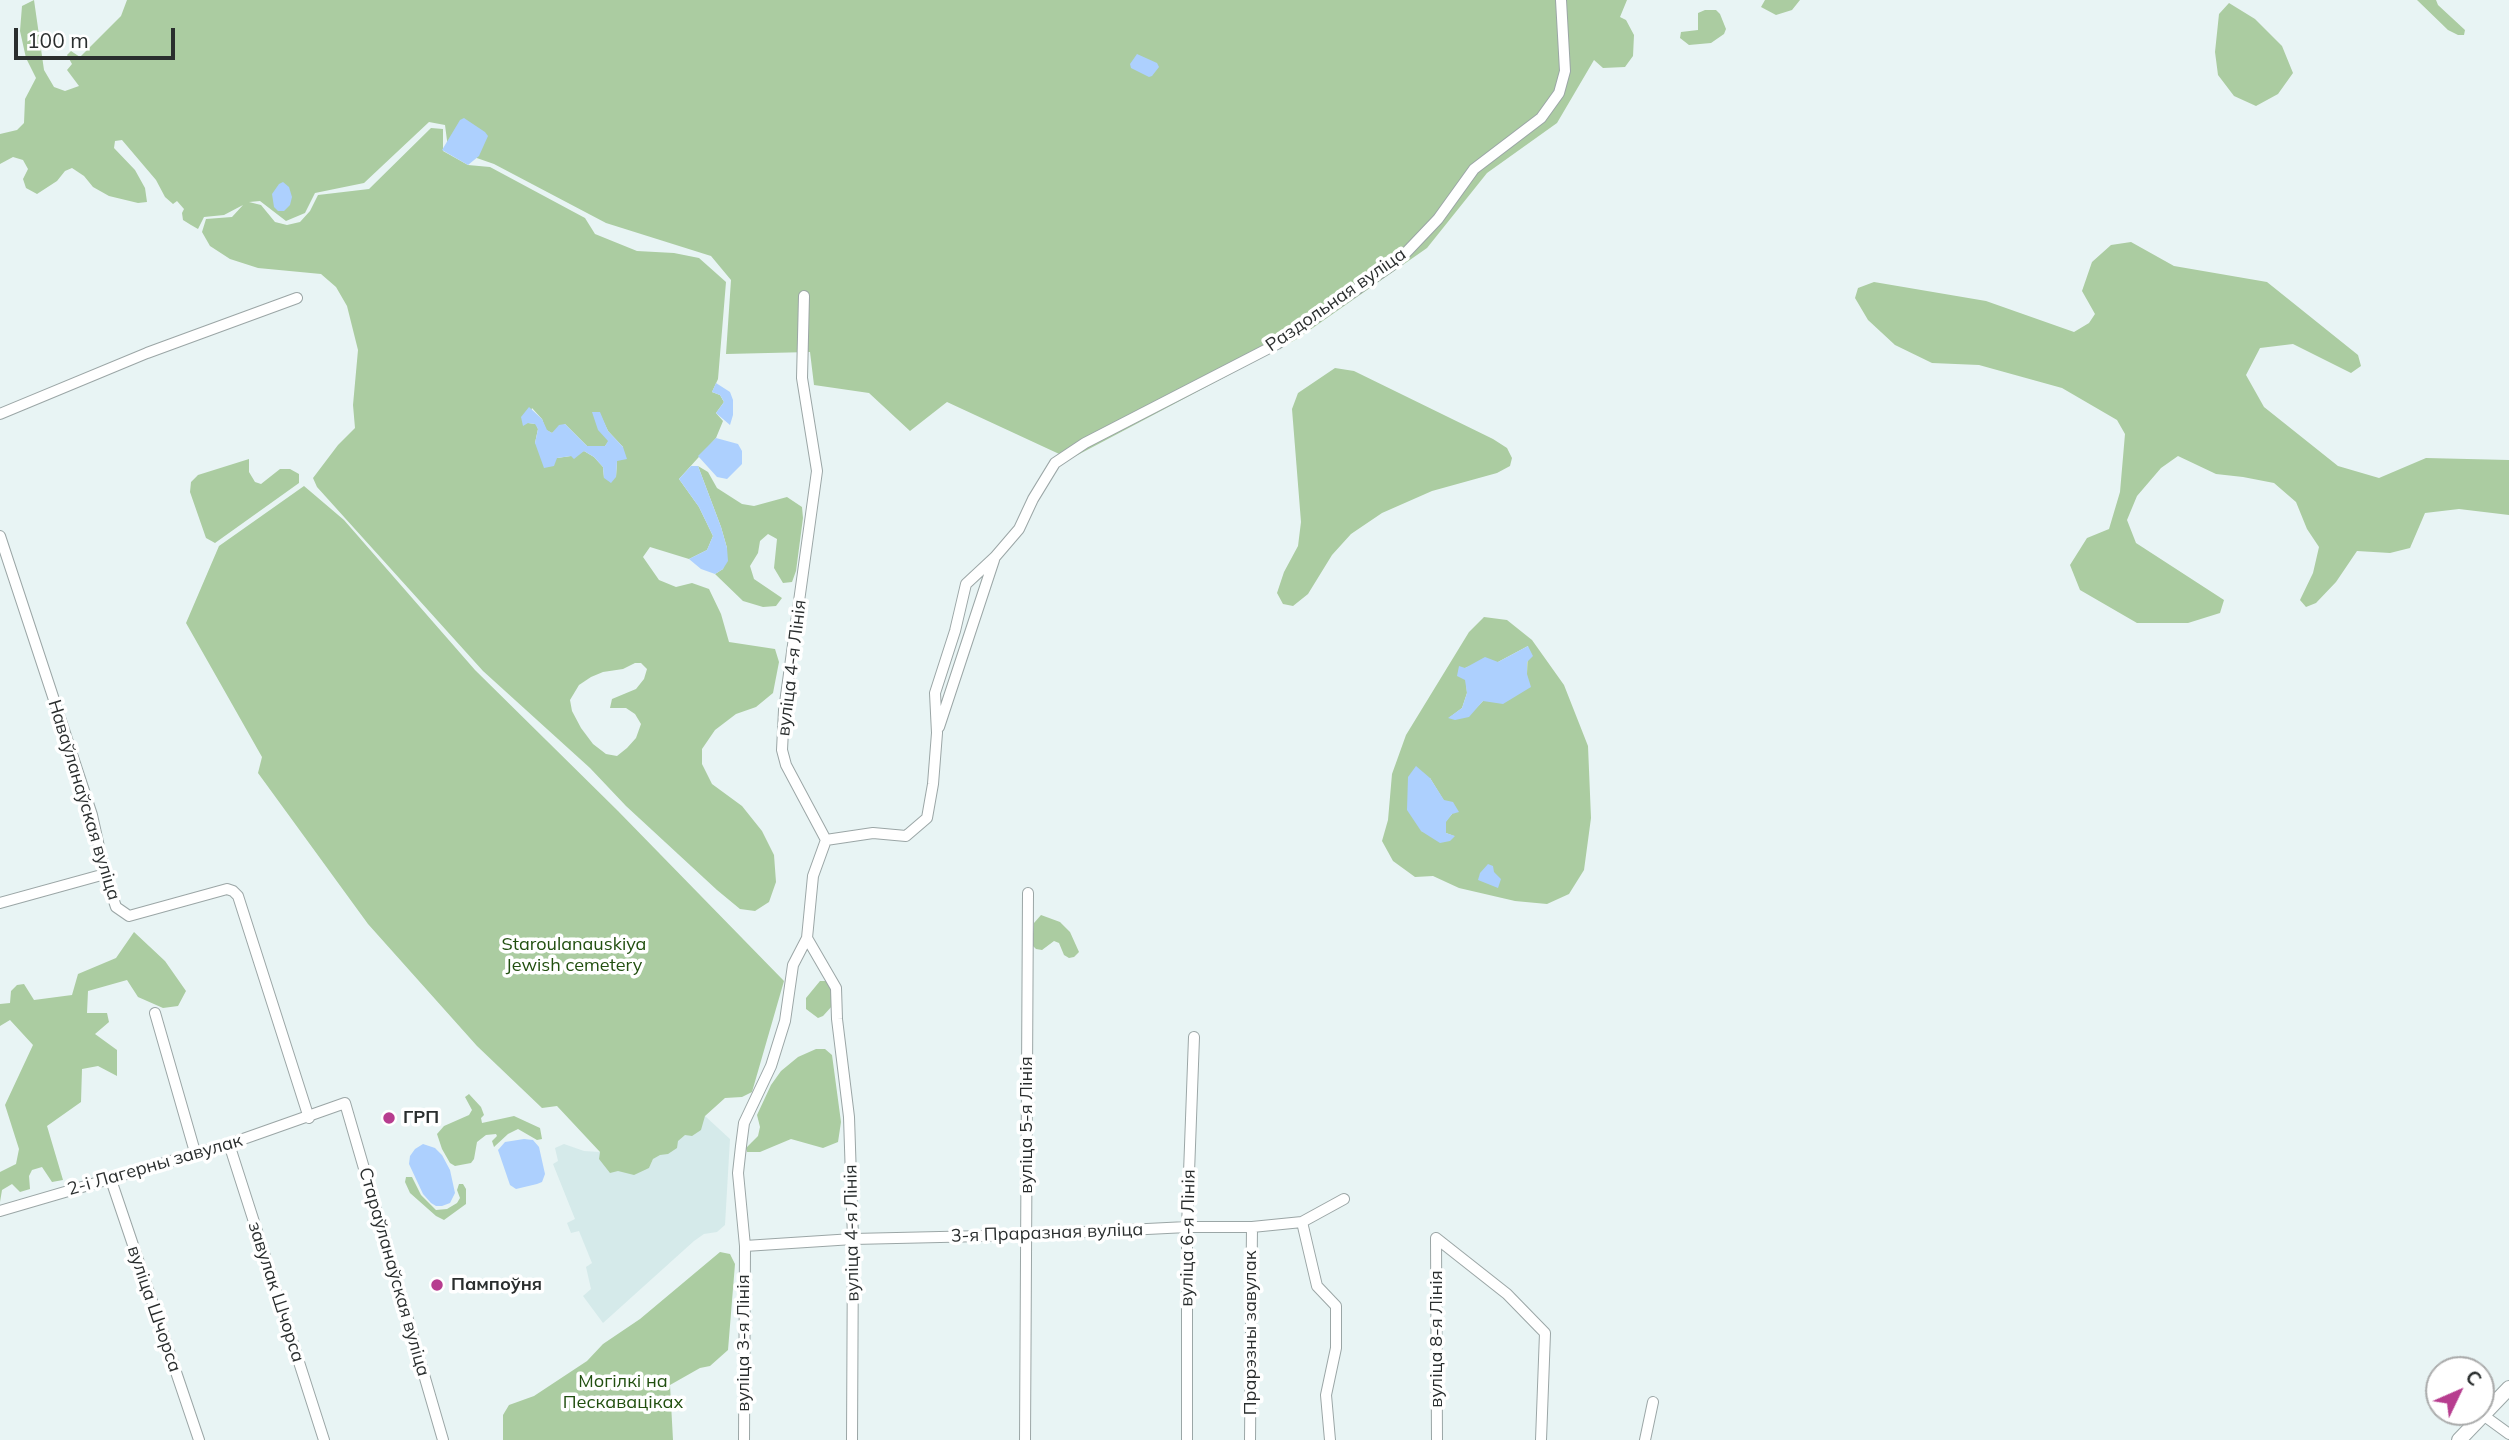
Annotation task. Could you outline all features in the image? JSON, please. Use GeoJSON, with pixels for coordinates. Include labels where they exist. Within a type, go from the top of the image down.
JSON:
{"type":"FeatureCollection","features":[{"type":"Feature","properties":{"kind":"street","name":"Раздольная вуліца"},"geometry":{"type":"LineString","coordinates":[[995,557],[1018,529],[1055,463],[1085,443],[1277,344],[1398,261],[1438,219],[1474,170],[1541,118],[1559,93],[1565,71],[1561,0]]}},
{"type":"Feature","properties":{"kind":"street","name":"вуліца 4-я Лінія"},"geometry":{"type":"LineString","coordinates":[[804,296],[802,378],[817,471],[784,710],[782,750],[786,765],[826,840]]}},
{"type":"Feature","properties":{"kind":"street"},"geometry":{"type":"LineString","coordinates":[[0,414],[147,353],[297,298]]}},
{"type":"Feature","properties":{"kind":"street","name":"Наваўланаўская вуліца"},"geometry":{"type":"LineString","coordinates":[[0,536],[92,815],[105,874],[116,907],[129,916],[227,889],[238,896],[309,1118]]}},
{"type":"Feature","properties":{"kind":"street"},"geometry":{"type":"LineString","coordinates":[[937,733],[995,557]]}},
{"type":"Feature","properties":{"kind":"street"},"geometry":{"type":"LineString","coordinates":[[807,938],[813,876],[826,840],[873,833],[906,836],[927,818],[937,733],[935,693],[955,631],[966,584],[995,557]]}},
{"type":"Feature","properties":{"kind":"street"},"geometry":{"type":"LineString","coordinates":[[0,903],[105,874]]}},
{"type":"Feature","properties":{"kind":"street","name":"вуліца 5-я Лінія"},"geometry":{"type":"LineString","coordinates":[[1025,1440],[1028,893]]}},
{"type":"Feature","properties":{"kind":"street","name":"вуліца 4-я Лінія"},"geometry":{"type":"LineString","coordinates":[[807,938],[836,988],[849,1117],[853,1239],[852,1440]]}},
{"type":"Feature","properties":{"kind":"street","name":"вуліца 3-я Лінія"},"geometry":{"type":"LineString","coordinates":[[744,1440],[745,1246],[738,1173],[744,1123],[771,1066],[785,1021],[793,965],[807,938]]}},
{"type":"Feature","properties":{"kind":"street"},"geometry":{"type":"LineString","coordinates":[[155,1013],[195,1152]]}},
{"type":"Feature","properties":{"kind":"street","name":"вуліца 6-я Лінія"},"geometry":{"type":"LineString","coordinates":[[1187,1440],[1187,1227],[1194,1037]]}},
{"type":"Feature","properties":{"kind":"street","name":"2-і Лагерны завулак"},"geometry":{"type":"LineString","coordinates":[[0,1211],[229,1144],[309,1118],[345,1103]]}},
{"type":"Feature","properties":{"kind":"street","name":"Стараўланаўская вуліца"},"geometry":{"type":"LineString","coordinates":[[345,1103],[443,1440]]}},
{"type":"Feature","properties":{"kind":"street","name":"завулак Шчорса"},"geometry":{"type":"LineString","coordinates":[[229,1144],[324,1440]]}},
{"type":"Feature","properties":{"kind":"street","name":"вуліца Шчорса"},"geometry":{"type":"LineString","coordinates":[[110,1177],[199,1440]]}},
{"type":"Feature","properties":{"kind":"street","name":"3-я Праразная вуліца"},"geometry":{"type":"LineString","coordinates":[[745,1246],[853,1239],[1252,1227],[1302,1222],[1344,1199]]}},
{"type":"Feature","properties":{"kind":"street"},"geometry":{"type":"LineString","coordinates":[[1302,1222],[1317,1286],[1336,1306],[1336,1348],[1326,1395],[1331,1440]]}},
{"type":"Feature","properties":{"kind":"street","name":"Прарэзны завулак"},"geometry":{"type":"LineString","coordinates":[[1250,1440],[1252,1227]]}},
{"type":"Feature","properties":{"kind":"street","name":"вуліца 8-я Лінія"},"geometry":{"type":"LineString","coordinates":[[1437,1440],[1436,1238],[1507,1294],[1545,1333],[1541,1440]]}},
{"type":"Feature","properties":{"kind":"street"},"geometry":{"type":"LineString","coordinates":[[2495,1403],[2509,1388]]}},
{"type":"Feature","properties":{"kind":"street"},"geometry":{"type":"LineString","coordinates":[[1645,1440],[1653,1402]]}},
{"type":"Feature","properties":{"kind":"street"},"geometry":{"type":"LineString","coordinates":[[2459,1440],[2472,1426]]}},
{"type":"Feature","properties":{"kind":"shaded area"},"geometry":{"type":"Polygon","coordinates":[[[705,1116],[730,1139],[725,1225],[717,1232],[704,1234],[694,1241],[603,1323],[583,1296],[591,1289],[586,1267],[592,1263],[579,1231],[571,1233],[567,1223],[575,1219],[553,1164],[558,1161],[555,1148],[564,1144],[584,1151],[600,1152],[618,1171],[649,1168],[653,1159],[705,1116]]]}},
{"type":"Feature","properties":{"kind":"green space"},"geometry":{"type":"Polygon","coordinates":[[[34,0],[44,70],[54,87],[65,91],[79,86],[67,70],[72,64],[67,55],[71,51],[80,57],[121,16],[127,0],[1627,0],[1620,17],[1626,20],[1634,35],[1633,56],[1625,67],[1603,68],[1594,60],[1557,123],[1487,173],[1427,248],[1297,339],[1070,459],[947,402],[910,431],[869,393],[814,385],[810,352],[726,354],[731,280],[711,256],[606,223],[494,164],[448,148],[445,125],[429,122],[364,183],[315,193],[305,213],[286,221],[260,201],[249,202],[261,205],[275,222],[287,225],[300,222],[310,211],[318,195],[369,189],[431,128],[443,129],[443,151],[468,165],[490,167],[585,218],[595,234],[637,251],[674,253],[699,258],[726,282],[718,379],[712,392],[720,395],[724,402],[716,413],[723,421],[716,438],[679,479],[699,507],[713,536],[707,550],[689,559],[650,547],[643,557],[659,580],[676,587],[692,583],[709,589],[721,614],[729,642],[775,649],[779,662],[773,693],[756,707],[736,714],[715,730],[702,749],[702,764],[712,784],[742,806],[762,831],[774,855],[776,882],[769,902],[755,911],[740,909],[717,890],[626,806],[590,768],[483,671],[317,487],[313,478],[355,428],[353,405],[358,350],[347,306],[336,287],[321,274],[258,268],[230,259],[210,246],[202,232],[206,219],[232,217],[243,205],[224,215],[204,217],[198,229],[183,220],[184,209],[177,201],[173,204],[165,197],[156,180],[122,140],[115,141],[114,148],[135,170],[145,188],[147,202],[138,203],[109,196],[93,187],[84,176],[72,168],[37,194],[26,188],[23,179],[28,169],[23,160],[13,157],[0,164],[0,134],[17,130],[24,123],[25,99],[36,78],[26,58],[20,31],[22,6],[34,0]],[[532,408],[528,423],[536,424],[538,429],[535,443],[557,458],[584,451],[603,467],[604,478],[616,477],[617,461],[623,447],[608,431],[599,412],[609,441],[605,446],[587,446],[565,424],[552,433],[546,430],[542,419],[532,408]],[[641,663],[591,677],[579,685],[570,700],[572,711],[581,728],[593,744],[606,754],[617,756],[627,748],[636,738],[641,724],[635,714],[626,708],[610,708],[612,699],[636,689],[644,679],[647,669],[641,663]]]}},
{"type":"Feature","properties":{"kind":"green space"},"geometry":{"type":"Polygon","coordinates":[[[1765,0],[1800,0],[1792,10],[1776,15],[1761,7],[1765,0]]]}},
{"type":"Feature","properties":{"kind":"green space"},"geometry":{"type":"Polygon","coordinates":[[[2417,0],[2436,0],[2465,30],[2464,35],[2448,30],[2417,0]]]}},
{"type":"Feature","properties":{"kind":"green space"},"geometry":{"type":"Polygon","coordinates":[[[2229,3],[2255,19],[2282,46],[2293,73],[2278,94],[2256,106],[2234,96],[2218,75],[2215,52],[2219,14],[2229,3]]]}},
{"type":"Feature","properties":{"kind":"green space"},"geometry":{"type":"Polygon","coordinates":[[[1716,10],[1720,14],[1726,29],[1724,34],[1711,43],[1689,45],[1680,38],[1681,32],[1698,30],[1698,13],[1716,10]]]}},
{"type":"Feature","properties":{"kind":"green space"},"geometry":{"type":"Polygon","coordinates":[[[2131,242],[2174,266],[2267,282],[2358,355],[2361,366],[2351,373],[2293,344],[2260,348],[2246,375],[2264,407],[2338,466],[2379,478],[2426,458],[2509,460],[2509,515],[2459,509],[2425,513],[2410,548],[2390,553],[2357,551],[2336,582],[2316,603],[2306,607],[2300,600],[2313,573],[2319,547],[2307,529],[2296,502],[2274,483],[2216,474],[2178,456],[2161,468],[2137,496],[2127,520],[2136,543],[2224,600],[2220,613],[2188,623],[2137,623],[2080,590],[2070,565],[2087,538],[2109,529],[2120,492],[2125,434],[2117,420],[2062,388],[1979,365],[1932,363],[1895,345],[1868,320],[1855,298],[1858,288],[1874,282],[1986,301],[2074,332],[2089,323],[2095,314],[2082,291],[2092,262],[2111,245],[2131,242]]]}},
{"type":"Feature","properties":{"kind":"green space"},"geometry":{"type":"Polygon","coordinates":[[[1335,368],[1354,371],[1493,439],[1507,448],[1512,458],[1510,466],[1497,473],[1432,491],[1382,513],[1351,534],[1332,555],[1308,594],[1293,606],[1283,604],[1277,593],[1284,572],[1298,546],[1301,522],[1292,409],[1298,393],[1335,368]]]}},
{"type":"Feature","properties":{"kind":"green space"},"geometry":{"type":"Polygon","coordinates":[[[249,459],[249,472],[255,482],[261,484],[280,469],[290,469],[299,474],[299,483],[215,543],[206,538],[190,492],[191,482],[198,475],[249,459]]]}},
{"type":"Feature","properties":{"kind":"green space"},"geometry":{"type":"Polygon","coordinates":[[[698,466],[708,472],[717,488],[742,504],[754,506],[787,497],[802,507],[796,571],[792,582],[783,583],[774,568],[777,539],[768,534],[760,541],[758,553],[750,566],[754,579],[782,598],[776,606],[763,607],[743,601],[715,574],[723,569],[727,548],[698,466]]]}},
{"type":"Feature","properties":{"kind":"green space","name":"Staroulanauskiya Jewish cemetery"},"geometry":{"type":"Polygon","coordinates":[[[304,486],[344,520],[475,670],[784,981],[752,1092],[742,1097],[725,1098],[705,1116],[701,1130],[692,1136],[685,1135],[678,1141],[677,1148],[653,1159],[649,1168],[634,1175],[618,1171],[610,1173],[599,1159],[600,1152],[557,1106],[542,1108],[477,1046],[368,924],[258,773],[262,757],[186,623],[219,546],[304,486]]]}},
{"type":"Feature","properties":{"kind":"green space"},"geometry":{"type":"Polygon","coordinates":[[[1484,617],[1507,620],[1532,640],[1564,685],[1588,746],[1591,818],[1584,870],[1569,894],[1547,904],[1515,901],[1459,888],[1433,876],[1415,877],[1393,861],[1382,841],[1388,820],[1392,774],[1406,735],[1469,632],[1484,617]],[[1528,646],[1498,662],[1478,663],[1465,668],[1467,693],[1462,708],[1449,718],[1472,712],[1483,701],[1527,674],[1528,646]],[[1430,778],[1421,831],[1454,836],[1446,833],[1446,821],[1452,814],[1430,778]]]}},
{"type":"Feature","properties":{"kind":"green space"},"geometry":{"type":"Polygon","coordinates":[[[1041,915],[1060,922],[1070,932],[1079,952],[1074,957],[1064,955],[1059,943],[1054,941],[1042,950],[1032,945],[1034,923],[1041,915]]]}},
{"type":"Feature","properties":{"kind":"green space"},"geometry":{"type":"Polygon","coordinates":[[[134,932],[165,961],[186,991],[178,1006],[163,1008],[138,997],[127,980],[88,991],[87,1013],[107,1013],[109,1022],[95,1034],[117,1050],[117,1076],[98,1066],[82,1069],[81,1102],[47,1126],[63,1180],[52,1182],[42,1167],[32,1170],[29,1176],[30,1189],[20,1192],[12,1184],[2,1190],[0,1202],[0,1172],[16,1164],[19,1149],[5,1105],[33,1045],[10,1020],[0,1026],[0,1004],[10,1003],[11,991],[17,985],[24,984],[34,1000],[72,995],[78,974],[116,958],[134,932]]]}},
{"type":"Feature","properties":{"kind":"green space"},"geometry":{"type":"Polygon","coordinates":[[[820,981],[826,981],[833,989],[833,1005],[818,1018],[806,1009],[806,998],[820,981]]]}},
{"type":"Feature","properties":{"kind":"green space"},"geometry":{"type":"Polygon","coordinates":[[[816,1049],[825,1049],[832,1055],[841,1122],[838,1142],[823,1148],[791,1139],[760,1152],[747,1152],[746,1148],[758,1136],[760,1127],[757,1115],[771,1085],[781,1071],[798,1057],[816,1049]]]}},
{"type":"Feature","properties":{"kind":"green space"},"geometry":{"type":"Polygon","coordinates":[[[469,1094],[481,1107],[484,1115],[481,1118],[482,1123],[514,1116],[540,1128],[542,1139],[537,1140],[518,1129],[494,1147],[492,1141],[496,1134],[486,1135],[477,1142],[471,1163],[455,1166],[450,1163],[437,1134],[444,1126],[469,1115],[472,1110],[465,1097],[469,1094]]]}},
{"type":"Feature","properties":{"kind":"green space"},"geometry":{"type":"Polygon","coordinates":[[[406,1177],[412,1177],[421,1195],[436,1210],[447,1209],[457,1203],[460,1198],[457,1190],[459,1184],[463,1184],[466,1189],[466,1204],[444,1220],[410,1193],[405,1182],[406,1177]]]}},
{"type":"Feature","properties":{"kind":"green space","name":"Могілкі на Пескаваціках"},"geometry":{"type":"Polygon","coordinates":[[[720,1252],[730,1254],[735,1264],[728,1350],[710,1366],[700,1368],[670,1385],[673,1440],[503,1440],[503,1415],[509,1405],[534,1396],[587,1361],[603,1344],[640,1319],[720,1252]]]}},
{"type":"Feature","properties":{"kind":"water"},"geometry":{"type":"Polygon","coordinates":[[[1137,54],[1157,63],[1159,67],[1152,76],[1131,68],[1130,64],[1137,54]]]}},
{"type":"Feature","properties":{"kind":"water"},"geometry":{"type":"Polygon","coordinates":[[[464,118],[488,136],[479,156],[468,165],[442,150],[460,120],[464,118]]]}},
{"type":"Feature","properties":{"kind":"water"},"geometry":{"type":"Polygon","coordinates":[[[283,182],[289,187],[292,197],[290,205],[284,211],[278,211],[274,207],[272,194],[283,182]]]}},
{"type":"Feature","properties":{"kind":"water"},"geometry":{"type":"Polygon","coordinates":[[[716,383],[730,392],[733,400],[730,425],[716,413],[724,402],[720,395],[712,392],[716,383]]]}},
{"type":"Feature","properties":{"kind":"water"},"geometry":{"type":"Polygon","coordinates":[[[529,407],[542,419],[547,430],[552,433],[559,425],[565,424],[587,446],[605,446],[608,441],[598,430],[592,412],[600,412],[608,431],[623,447],[627,459],[617,461],[616,477],[611,483],[604,478],[603,467],[584,451],[574,459],[571,456],[557,458],[554,466],[544,468],[535,443],[538,429],[535,424],[528,423],[523,426],[521,417],[529,407]]]}},
{"type":"Feature","properties":{"kind":"water"},"geometry":{"type":"Polygon","coordinates":[[[716,438],[738,444],[742,451],[742,464],[727,479],[717,477],[698,456],[716,438]]]}},
{"type":"Feature","properties":{"kind":"water"},"geometry":{"type":"Polygon","coordinates":[[[691,466],[698,466],[727,548],[728,561],[723,569],[715,574],[701,569],[689,559],[707,550],[713,536],[699,507],[679,479],[691,466]]]}},
{"type":"Feature","properties":{"kind":"water"},"geometry":{"type":"Polygon","coordinates":[[[1528,646],[1533,656],[1527,662],[1531,687],[1503,704],[1483,701],[1469,717],[1455,720],[1448,718],[1462,708],[1467,693],[1465,680],[1457,676],[1459,666],[1465,668],[1485,657],[1498,662],[1528,646]]]}},
{"type":"Feature","properties":{"kind":"water"},"geometry":{"type":"Polygon","coordinates":[[[1416,766],[1430,778],[1444,800],[1453,802],[1459,812],[1452,814],[1446,822],[1446,833],[1455,836],[1450,841],[1440,843],[1421,831],[1407,810],[1408,777],[1416,766]]]}},
{"type":"Feature","properties":{"kind":"water"},"geometry":{"type":"Polygon","coordinates":[[[1488,864],[1493,866],[1494,872],[1501,879],[1498,888],[1478,880],[1488,864]]]}},
{"type":"Feature","properties":{"kind":"water"},"geometry":{"type":"Polygon","coordinates":[[[533,1140],[539,1147],[545,1174],[542,1182],[516,1189],[510,1185],[498,1150],[505,1142],[533,1140]]]}},
{"type":"Feature","properties":{"kind":"water"},"geometry":{"type":"Polygon","coordinates":[[[423,1144],[435,1148],[450,1170],[455,1193],[450,1203],[436,1206],[431,1203],[423,1194],[409,1164],[410,1156],[423,1144]]]}},
{"type":"Feature","properties":{"kind":"place","name":"ГРП"},"geometry":{"type":"Point","coordinates":[389,1118]}},
{"type":"Feature","properties":{"kind":"place","name":"Пампоўня"},"geometry":{"type":"Point","coordinates":[437,1285]}}]}
